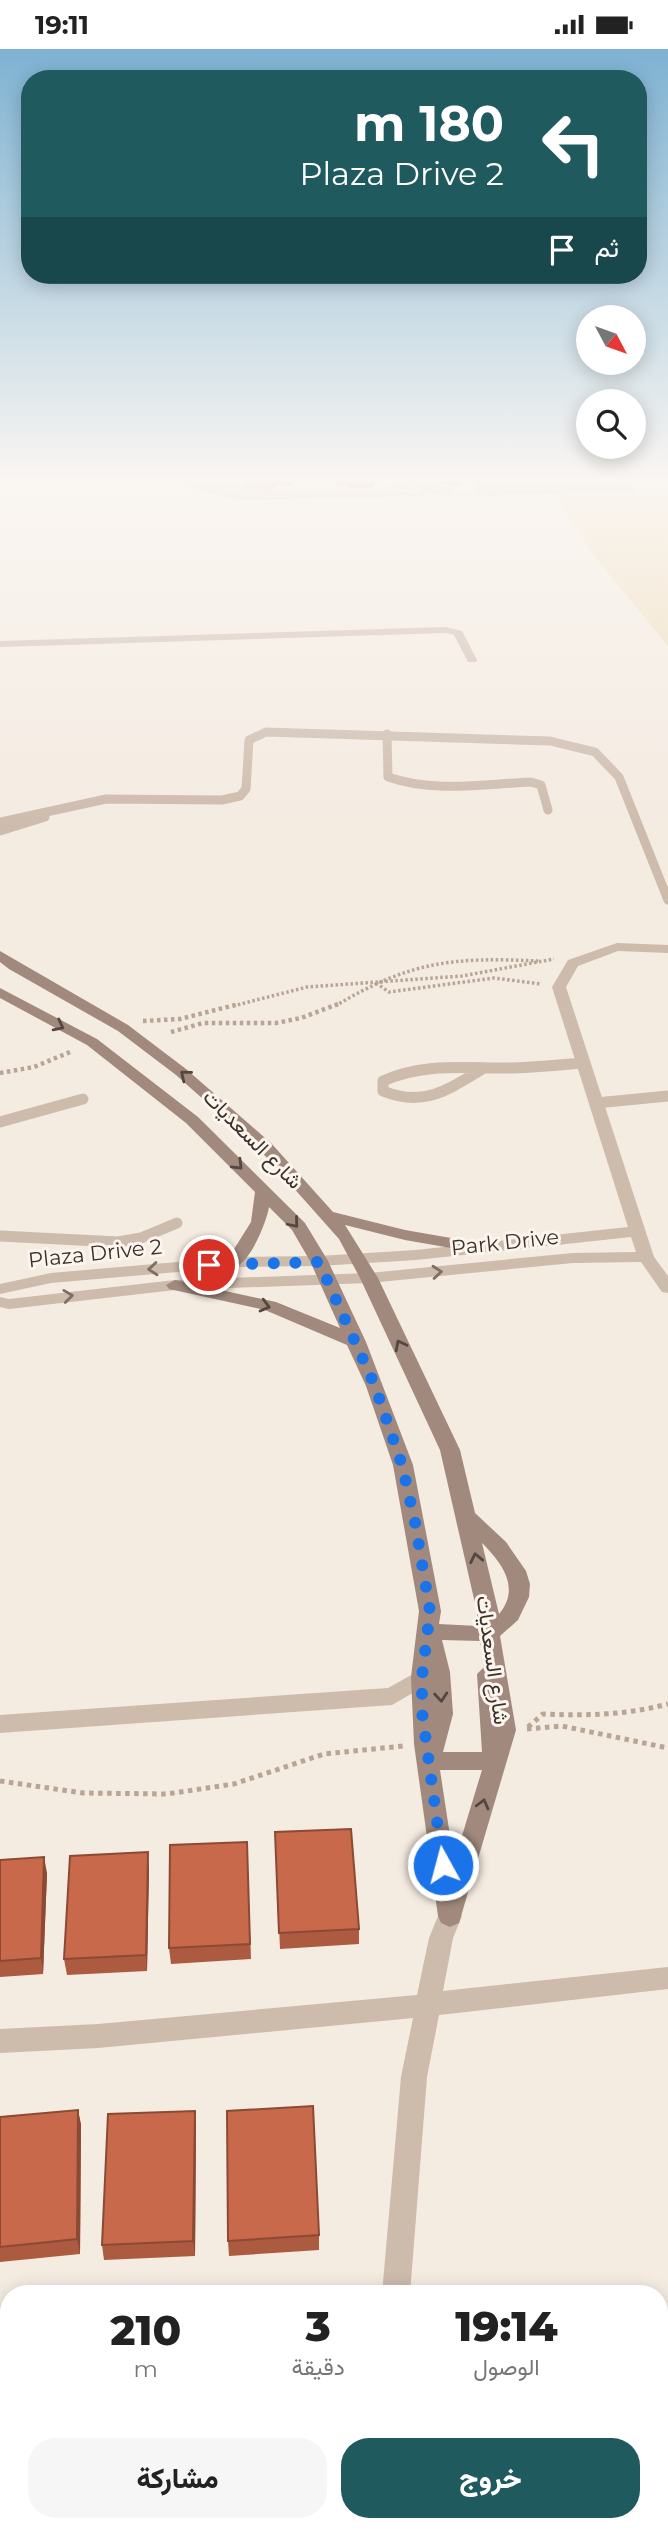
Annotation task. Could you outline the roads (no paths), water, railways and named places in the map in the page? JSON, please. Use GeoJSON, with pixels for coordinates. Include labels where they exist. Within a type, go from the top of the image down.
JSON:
{"type":"FeatureCollection","features":[{"type":"Feature","properties":{"kind":"street"},"geometry":{"type":"LineString","coordinates":[[0,644],[446,630],[458,632],[472,660]]}},
{"type":"Feature","properties":{"kind":"street"},"geometry":{"type":"LineString","coordinates":[[668,949],[617,947],[573,963],[559,987],[646,1257],[668,1288]]}},
{"type":"Feature","properties":{"kind":"street","name":"شارع السعديات"},"geometry":{"type":"LineString","coordinates":[[0,955],[14,967],[122,1028],[228,1110],[265,1146],[346,1237],[369,1279],[450,1450],[488,1612],[488,1632],[505,1714],[505,1730],[450,1916]]}},
{"type":"Feature","properties":{"kind":"street","name":"شارع السعديات"},"geometry":{"type":"LineString","coordinates":[[0,992],[92,1042],[192,1120],[299,1227],[319,1262],[357,1342],[402,1465],[430,1611],[422,1677],[427,1753],[450,1916]]}},
{"type":"Feature","properties":{"kind":"street"},"geometry":{"type":"LineString","coordinates":[[235,1262],[259,1222],[263,1189]]}},
{"type":"Feature","properties":{"kind":"street"},"geometry":{"type":"LineString","coordinates":[[328,1216],[405,1235],[474,1247]]}},
{"type":"Feature","properties":{"kind":"street","name":"Park Drive"},"geometry":{"type":"LineString","coordinates":[[319,1262],[554,1242],[637,1231]]}},
{"type":"Feature","properties":{"kind":"street","name":"Park Drive"},"geometry":{"type":"LineString","coordinates":[[327,1280],[369,1279],[573,1258],[646,1257]]}},
{"type":"Feature","properties":{"kind":"street","name":"Plaza Drive 2"},"geometry":{"type":"LineString","coordinates":[[319,1262],[235,1262],[51,1278],[0,1291],[9,1304],[174,1285],[327,1280]]}},
{"type":"Feature","properties":{"kind":"street"},"geometry":{"type":"LineString","coordinates":[[174,1285],[270,1306],[357,1342]]}},
{"type":"Feature","properties":{"kind":"street"},"geometry":{"type":"LineString","coordinates":[[467,1517],[512,1564],[519,1576],[518,1602],[512,1613],[488,1632],[429,1632],[439,1672],[442,1714],[427,1753],[494,1761],[489,1717],[488,1632]]}},
{"type":"Feature","properties":{"kind":"street"},"geometry":{"type":"LineString","coordinates":[[0,1724],[392,1696],[422,1677]]}},
{"type":"Feature","properties":{"kind":"street"},"geometry":{"type":"LineString","coordinates":[[397,2285],[414,2077],[441,1938],[450,1916]]}},
{"type":"Feature","properties":{"kind":"street"},"geometry":{"type":"LineString","coordinates":[[0,2041],[98,2036],[376,2012],[668,1977]]}},
{"type":"Feature","properties":{"kind":"lane"},"geometry":{"type":"LineString","coordinates":[[0,822],[89,802],[123,798],[235,798],[246,789],[249,740],[266,732],[550,741],[595,752],[619,777],[668,900]]}},
{"type":"Feature","properties":{"kind":"lane"},"geometry":{"type":"LineString","coordinates":[[387,734],[388,777],[401,783],[429,785],[531,782],[541,785],[548,810]]}},
{"type":"Feature","properties":{"kind":"lane"},"geometry":{"type":"LineString","coordinates":[[0,831],[34,822],[57,810]]}},
{"type":"Feature","properties":{"kind":"lane"},"geometry":{"type":"LineString","coordinates":[[484,1068],[426,1099],[398,1100],[383,1091],[383,1081],[397,1073],[418,1067],[484,1068],[583,1063]]}},
{"type":"Feature","properties":{"kind":"lane"},"geometry":{"type":"LineString","coordinates":[[596,1103],[668,1095]]}},
{"type":"Feature","properties":{"kind":"lane"},"geometry":{"type":"LineString","coordinates":[[0,1122],[83,1099]]}},
{"type":"Feature","properties":{"kind":"lane"},"geometry":{"type":"LineString","coordinates":[[0,1236],[118,1242],[141,1238],[177,1223]]}}]}
